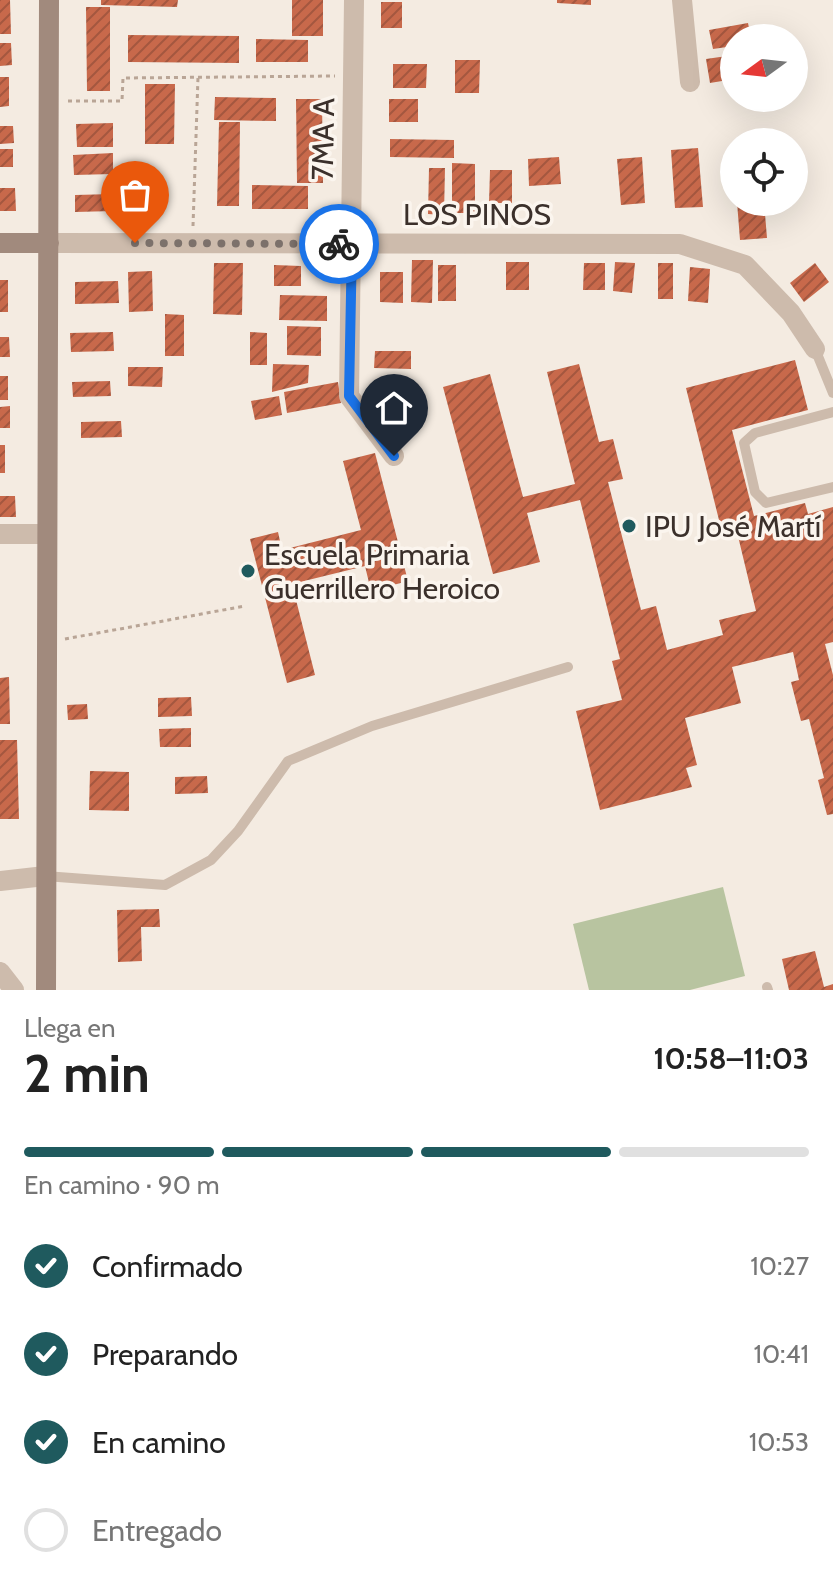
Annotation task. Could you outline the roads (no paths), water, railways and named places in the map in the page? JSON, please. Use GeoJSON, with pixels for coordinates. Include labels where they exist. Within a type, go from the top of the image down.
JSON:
{"type":"FeatureCollection","features":[{"type":"Feature","properties":{"kind":"main road"},"geometry":{"type":"LineString","coordinates":[[46,990],[49,0]]}},
{"type":"Feature","properties":{"kind":"main road","name":"LOS PINOS"},"geometry":{"type":"LineString","coordinates":[[0,243],[49,243]]}},
{"type":"Feature","properties":{"kind":"street","name":"7MA A"},"geometry":{"type":"LineString","coordinates":[[354,0],[349,396],[394,456]]}},
{"type":"Feature","properties":{"kind":"street"},"geometry":{"type":"LineString","coordinates":[[682,0],[690,82]]}},
{"type":"Feature","properties":{"kind":"street","name":"LOS PINOS"},"geometry":{"type":"LineString","coordinates":[[49,243],[680,244],[745,265],[791,313],[815,349]]}},
{"type":"Feature","properties":{"kind":"street"},"geometry":{"type":"LineString","coordinates":[[0,534],[46,534]]}},
{"type":"Feature","properties":{"kind":"street"},"geometry":{"type":"LineString","coordinates":[[0,881],[45,876]]}},
{"type":"Feature","properties":{"kind":"street"},"geometry":{"type":"LineString","coordinates":[[0,972],[14,990]]}},
{"type":"Feature","properties":{"kind":"lane"},"geometry":{"type":"LineString","coordinates":[[815,349],[833,393]]}},
{"type":"Feature","properties":{"kind":"lane"},"geometry":{"type":"LineString","coordinates":[[833,412],[755,433],[744,443],[755,492],[766,503],[833,487]]}},
{"type":"Feature","properties":{"kind":"lane"},"geometry":{"type":"LineString","coordinates":[[45,876],[165,885],[211,860],[238,831],[288,761],[372,726],[568,667]]}},
{"type":"Feature","properties":{"kind":"place","name":"IPU José Martí"},"geometry":{"type":"Point","coordinates":[629,526]}},
{"type":"Feature","properties":{"kind":"place","name":"Escuela Primaria Guerrillero Heroico"},"geometry":{"type":"Point","coordinates":[248,571]}}]}
